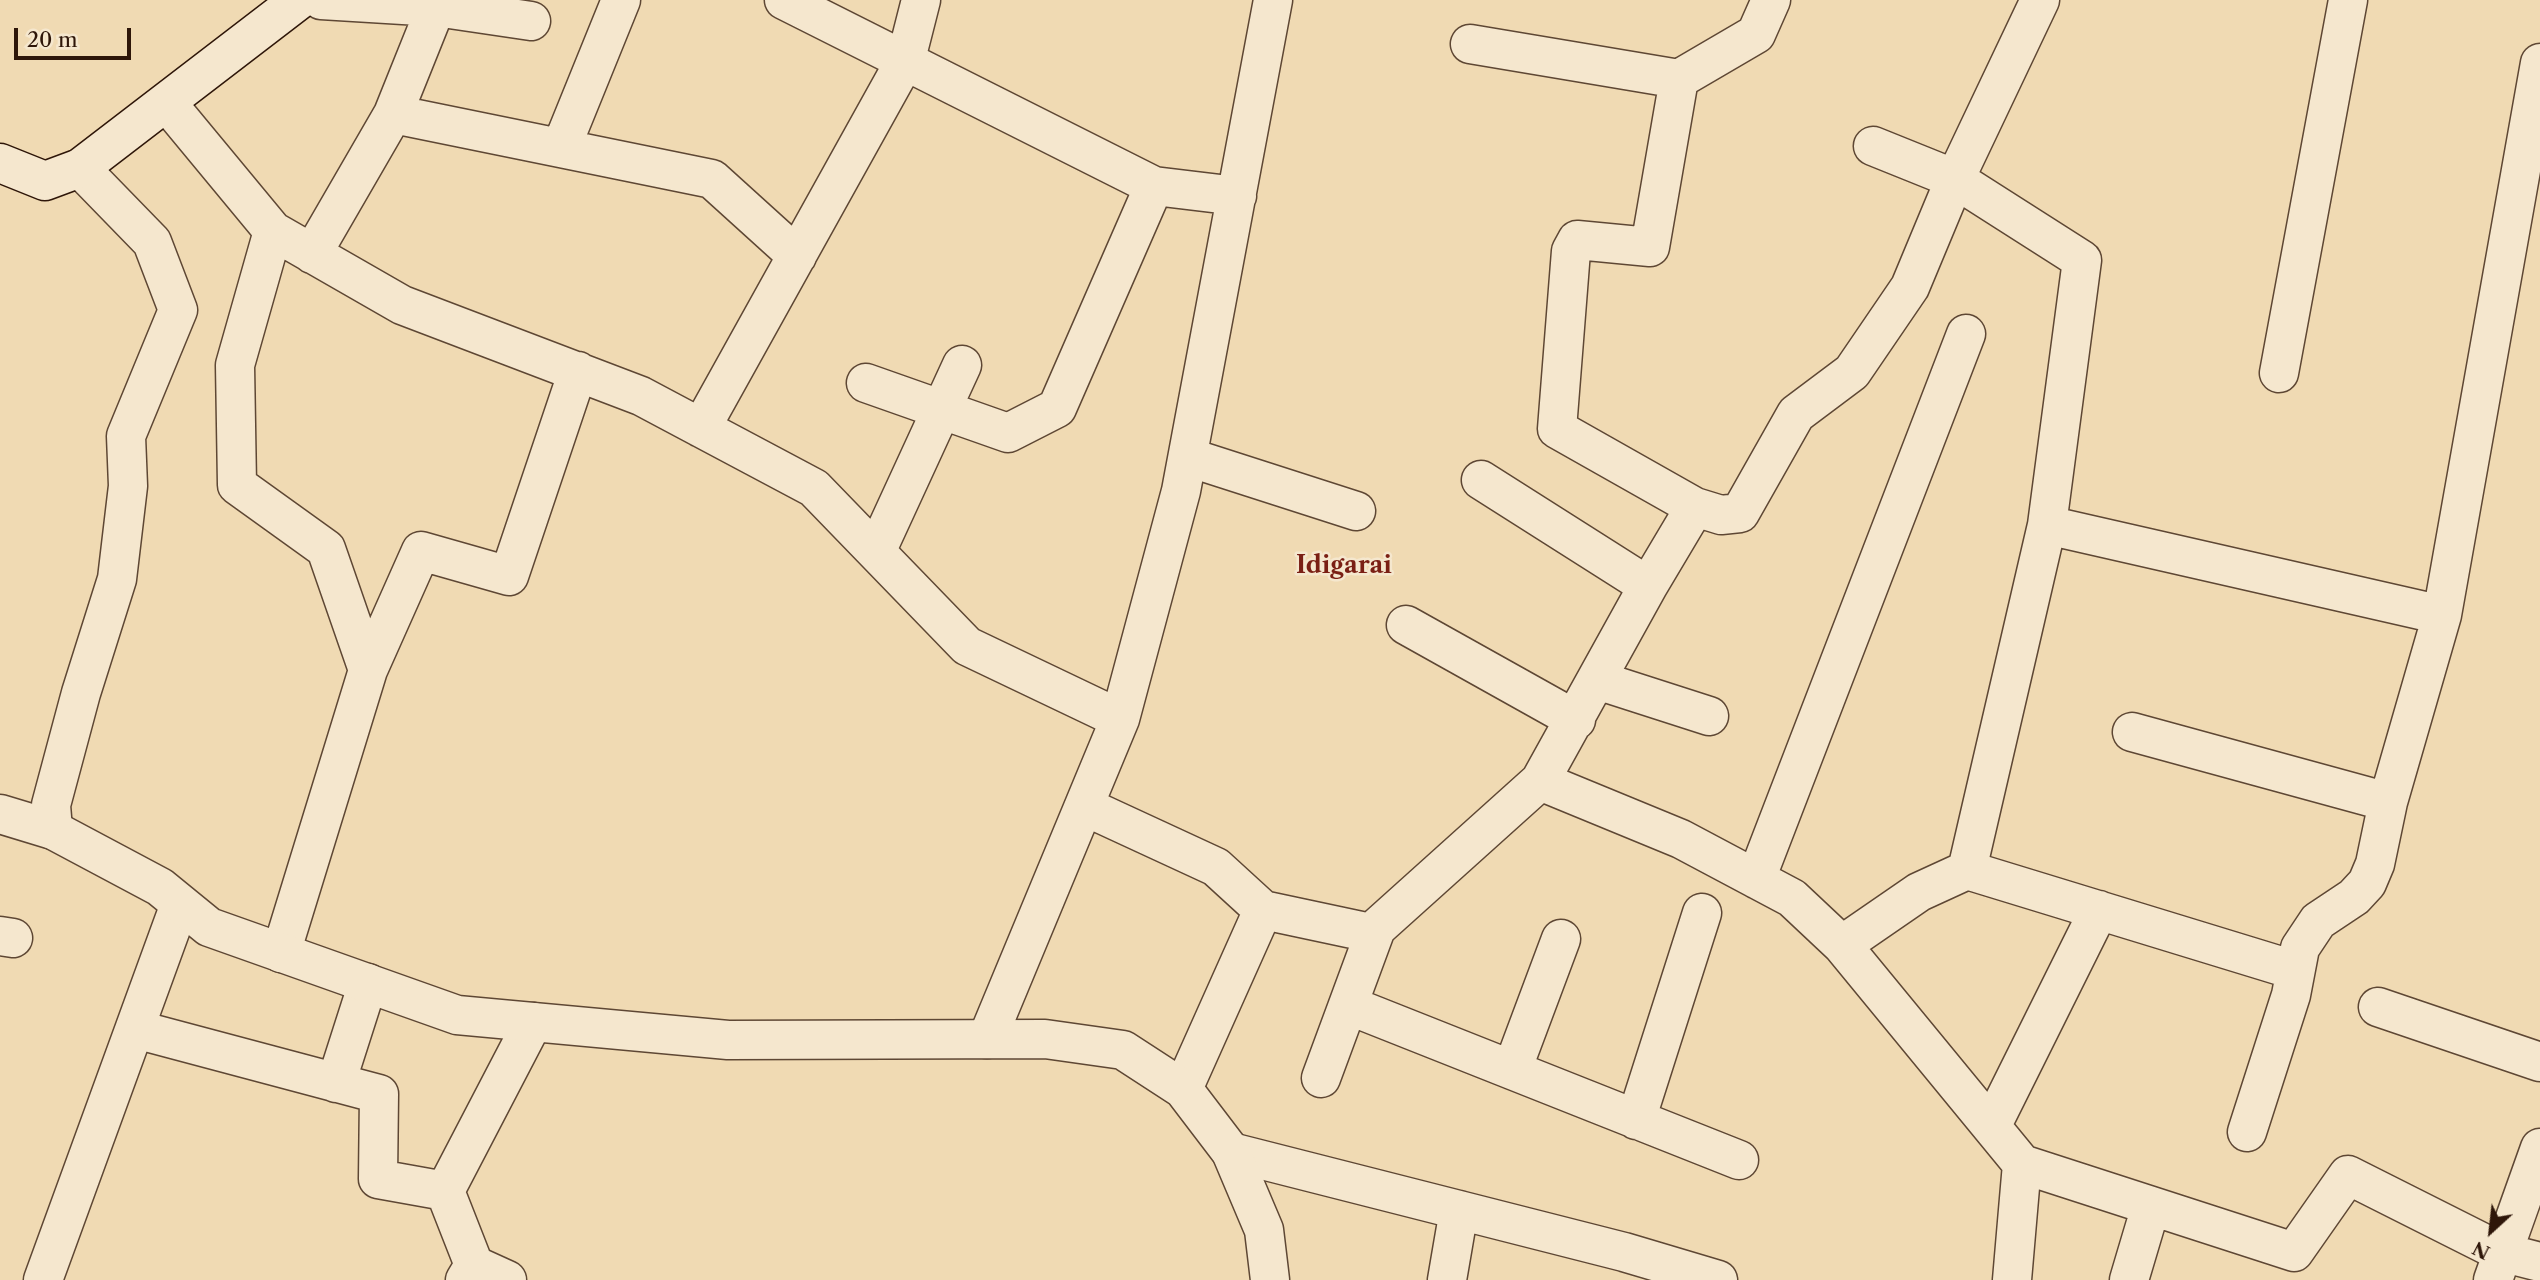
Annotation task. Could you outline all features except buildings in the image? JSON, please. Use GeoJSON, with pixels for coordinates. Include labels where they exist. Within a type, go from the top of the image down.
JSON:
{"type":"FeatureCollection","features":[{"type":"Feature","properties":{"kind":"street"},"geometry":{"type":"LineString","coordinates":[[0,163],[45,181],[80,168],[299,0]]}},
{"type":"Feature","properties":{"kind":"street"},"geometry":{"type":"LineString","coordinates":[[321,0],[436,7],[531,21]]}},
{"type":"Feature","properties":{"kind":"street"},"geometry":{"type":"LineString","coordinates":[[561,148],[621,0]]}},
{"type":"Feature","properties":{"kind":"street"},"geometry":{"type":"LineString","coordinates":[[784,0],[1154,186],[1237,196]]}},
{"type":"Feature","properties":{"kind":"street"},"geometry":{"type":"LineString","coordinates":[[701,428],[906,59],[921,0]]}},
{"type":"Feature","properties":{"kind":"street"},"geometry":{"type":"LineString","coordinates":[[987,1039],[1120,719],[1188,457],[1273,0]]}},
{"type":"Feature","properties":{"kind":"street"},"geometry":{"type":"LineString","coordinates":[[1470,44],[1679,79],[1756,34],[1771,0]]}},
{"type":"Feature","properties":{"kind":"street"},"geometry":{"type":"LineString","coordinates":[[1679,79],[1650,247],[1577,240],[1571,251],[1557,429],[1695,507],[1721,515],[1740,513],[1796,414],[1852,372],[1910,287],[1955,179],[2040,0]]}},
{"type":"Feature","properties":{"kind":"street"},"geometry":{"type":"LineString","coordinates":[[2279,373],[2348,0]]}},
{"type":"Feature","properties":{"kind":"street"},"geometry":{"type":"LineString","coordinates":[[312,254],[393,114],[436,7]]}},
{"type":"Feature","properties":{"kind":"street"},"geometry":{"type":"LineString","coordinates":[[2246,1132],[2291,995],[2300,948],[2318,921],[2354,897],[2367,883],[2375,864],[2389,802],[2442,615],[2540,63]]}},
{"type":"Feature","properties":{"kind":"street"},"geometry":{"type":"LineString","coordinates":[[167,103],[273,231],[402,305],[641,396],[814,488],[967,646],[1120,719]]}},
{"type":"Feature","properties":{"kind":"street"},"geometry":{"type":"LineString","coordinates":[[393,114],[712,178],[797,256]]}},
{"type":"Feature","properties":{"kind":"street"},"geometry":{"type":"LineString","coordinates":[[1873,146],[1955,179],[2082,260],[2047,525],[1967,870]]}},
{"type":"Feature","properties":{"kind":"street"},"geometry":{"type":"LineString","coordinates":[[53,831],[51,805],[81,693],[117,579],[128,486],[126,436],[178,310],[152,243],[80,168]]}},
{"type":"Feature","properties":{"kind":"street"},"geometry":{"type":"LineString","coordinates":[[866,383],[1008,433],[1057,408],[1154,186]]}},
{"type":"Feature","properties":{"kind":"street"},"geometry":{"type":"LineString","coordinates":[[273,231],[235,365],[237,485],[326,549],[369,670]]}},
{"type":"Feature","properties":{"kind":"street"},"geometry":{"type":"LineString","coordinates":[[1756,879],[1966,334]]}},
{"type":"Feature","properties":{"kind":"street"},"geometry":{"type":"LineString","coordinates":[[876,552],[962,365]]}},
{"type":"Feature","properties":{"kind":"street"},"geometry":{"type":"LineString","coordinates":[[281,953],[369,670],[421,551],[509,576],[578,371]]}},
{"type":"Feature","properties":{"kind":"street"},"geometry":{"type":"LineString","coordinates":[[1188,457],[1356,510]]}},
{"type":"Feature","properties":{"kind":"street"},"geometry":{"type":"LineString","coordinates":[[1481,480],[1648,586]]}},
{"type":"Feature","properties":{"kind":"street"},"geometry":{"type":"LineString","coordinates":[[1084,806],[1216,867],[1263,910],[1371,933],[1540,781],[1695,507]]}},
{"type":"Feature","properties":{"kind":"street"},"geometry":{"type":"LineString","coordinates":[[2047,525],[2442,615]]}},
{"type":"Feature","properties":{"kind":"street"},"geometry":{"type":"LineString","coordinates":[[1406,625],[1576,720]]}},
{"type":"Feature","properties":{"kind":"street"},"geometry":{"type":"LineString","coordinates":[[1597,680],[1709,716]]}},
{"type":"Feature","properties":{"kind":"street"},"geometry":{"type":"LineString","coordinates":[[2132,732],[2389,802]]}},
{"type":"Feature","properties":{"kind":"street"},"geometry":{"type":"LineString","coordinates":[[1540,781],[1681,839],[1792,898],[1842,945],[2022,1164],[2294,1252],[2348,1175],[2497,1266],[2540,1262]]}},
{"type":"Feature","properties":{"kind":"street"},"geometry":{"type":"LineString","coordinates":[[0,814],[53,831],[160,887],[209,927],[457,1015],[728,1040],[1045,1039],[1123,1051],[1183,1089],[1231,1152],[1264,1230],[1270,1280]]}},
{"type":"Feature","properties":{"kind":"street"},"geometry":{"type":"LineString","coordinates":[[1842,945],[1919,892],[1967,870],[2294,970]]}},
{"type":"Feature","properties":{"kind":"street"},"geometry":{"type":"LineString","coordinates":[[43,1280],[180,904]]}},
{"type":"Feature","properties":{"kind":"street"},"geometry":{"type":"LineString","coordinates":[[1183,1089],[1263,910]]}},
{"type":"Feature","properties":{"kind":"street"},"geometry":{"type":"LineString","coordinates":[[1992,1125],[2099,910]]}},
{"type":"Feature","properties":{"kind":"street"},"geometry":{"type":"LineString","coordinates":[[1636,1120],[1702,913]]}},
{"type":"Feature","properties":{"kind":"street"},"geometry":{"type":"LineString","coordinates":[[1321,1078],[1376,929]]}},
{"type":"Feature","properties":{"kind":"street"},"geometry":{"type":"LineString","coordinates":[[1512,1070],[1561,939]]}},
{"type":"Feature","properties":{"kind":"street"},"geometry":{"type":"LineString","coordinates":[[336,1083],[368,984]]}},
{"type":"Feature","properties":{"kind":"street"},"geometry":{"type":"LineString","coordinates":[[1348,1005],[1739,1160]]}},
{"type":"Feature","properties":{"kind":"street"},"geometry":{"type":"LineString","coordinates":[[2378,1007],[2540,1062]]}},
{"type":"Feature","properties":{"kind":"street"},"geometry":{"type":"LineString","coordinates":[[445,1191],[533,1022]]}},
{"type":"Feature","properties":{"kind":"street"},"geometry":{"type":"LineString","coordinates":[[135,1029],[379,1094],[378,1179],[445,1191]]}},
{"type":"Feature","properties":{"kind":"street"},"geometry":{"type":"LineString","coordinates":[[2497,1266],[2540,1148]]}},
{"type":"Feature","properties":{"kind":"street"},"geometry":{"type":"LineString","coordinates":[[1231,1152],[1459,1210],[1620,1266],[1718,1280]]}},
{"type":"Feature","properties":{"kind":"street"},"geometry":{"type":"LineString","coordinates":[[2012,1280],[2022,1164]]}},
{"type":"Feature","properties":{"kind":"street"},"geometry":{"type":"LineString","coordinates":[[445,1191],[482,1275]]}},
{"type":"Feature","properties":{"kind":"street"},"geometry":{"type":"LineString","coordinates":[[2129,1280],[2151,1206]]}},
{"type":"Feature","properties":{"kind":"street"},"geometry":{"type":"LineString","coordinates":[[1447,1280],[1459,1210]]}},
{"type":"Feature","properties":{"kind":"district","name":"Idigarai"},"geometry":{"type":"Point","coordinates":[1344,566]}}]}
